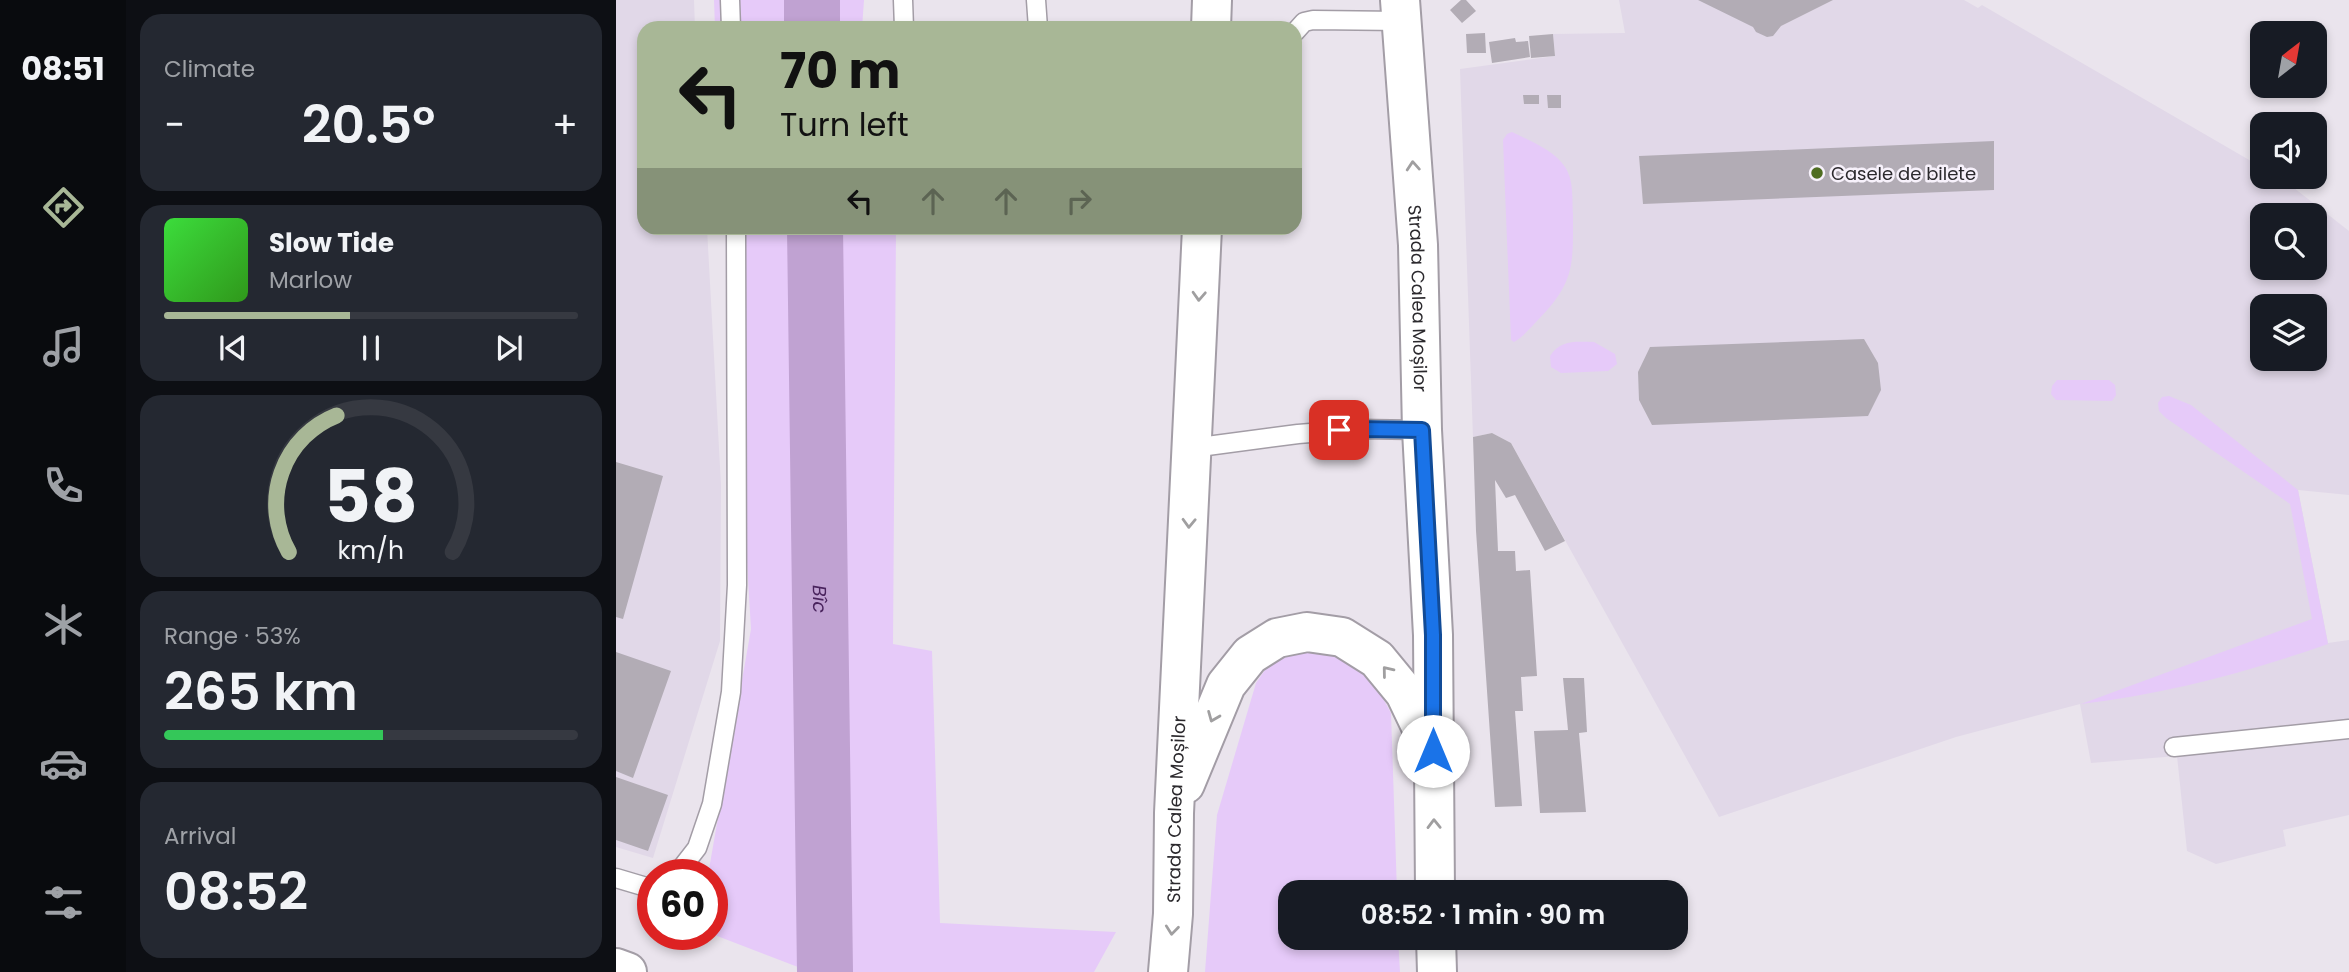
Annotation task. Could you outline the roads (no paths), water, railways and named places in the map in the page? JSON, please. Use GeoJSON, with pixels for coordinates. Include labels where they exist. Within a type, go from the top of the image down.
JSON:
{"type":"FeatureCollection","features":[{"type":"Feature","properties":{"kind":"main road"},"geometry":{"type":"LineString","coordinates":[[1211,21],[1212,0]]}},
{"type":"Feature","properties":{"kind":"main road","name":"Strada Calea Moșilor"},"geometry":{"type":"LineString","coordinates":[[1401,10],[1418,244],[1422,430],[1433,635],[1435,880]]}},
{"type":"Feature","properties":{"kind":"main road","name":"Strada Calea Moșilor"},"geometry":{"type":"LineString","coordinates":[[1168,972],[1174,914],[1174,813],[1202,235]]}},
{"type":"Feature","properties":{"kind":"main road"},"geometry":{"type":"LineString","coordinates":[[1174,813],[1226,685],[1250,655],[1277,638],[1307,632],[1342,637],[1377,659],[1405,693],[1433,751]]}},
{"type":"Feature","properties":{"kind":"main road"},"geometry":{"type":"LineString","coordinates":[[1436,950],[1437,972]]}},
{"type":"Feature","properties":{"kind":"main road"},"geometry":{"type":"LineString","coordinates":[[616,968],[627,972]]}},
{"type":"Feature","properties":{"kind":"lane"},"geometry":{"type":"LineString","coordinates":[[730,0],[731,21]]}},
{"type":"Feature","properties":{"kind":"lane"},"geometry":{"type":"LineString","coordinates":[[903,0],[904,21]]}},
{"type":"Feature","properties":{"kind":"lane"},"geometry":{"type":"LineString","coordinates":[[1036,0],[1038,21]]}},
{"type":"Feature","properties":{"kind":"lane"},"geometry":{"type":"LineString","coordinates":[[1302,24],[1313,20],[1401,10]]}},
{"type":"Feature","properties":{"kind":"lane"},"geometry":{"type":"LineString","coordinates":[[688,859],[697,848],[712,804],[731,692],[737,586],[736,235]]}},
{"type":"Feature","properties":{"kind":"lane"},"geometry":{"type":"LineString","coordinates":[[1192,448],[1297,434],[1360,429],[1422,430]]}},
{"type":"Feature","properties":{"kind":"lane"},"geometry":{"type":"LineString","coordinates":[[2174,747],[2349,729]]}},
{"type":"Feature","properties":{"kind":"lane"},"geometry":{"type":"LineString","coordinates":[[616,878],[637,884]]}},
{"type":"Feature","properties":{"kind":"waterway","name":"Bîc"},"geometry":{"type":"LineString","coordinates":[[812,0],[812,21]]}},
{"type":"Feature","properties":{"kind":"waterway","name":"Bîc"},"geometry":{"type":"LineString","coordinates":[[815,235],[825,972]]}},
{"type":"Feature","properties":{"kind":"place","name":"Casele de bilete"},"geometry":{"type":"Point","coordinates":[1817,173]}}]}
